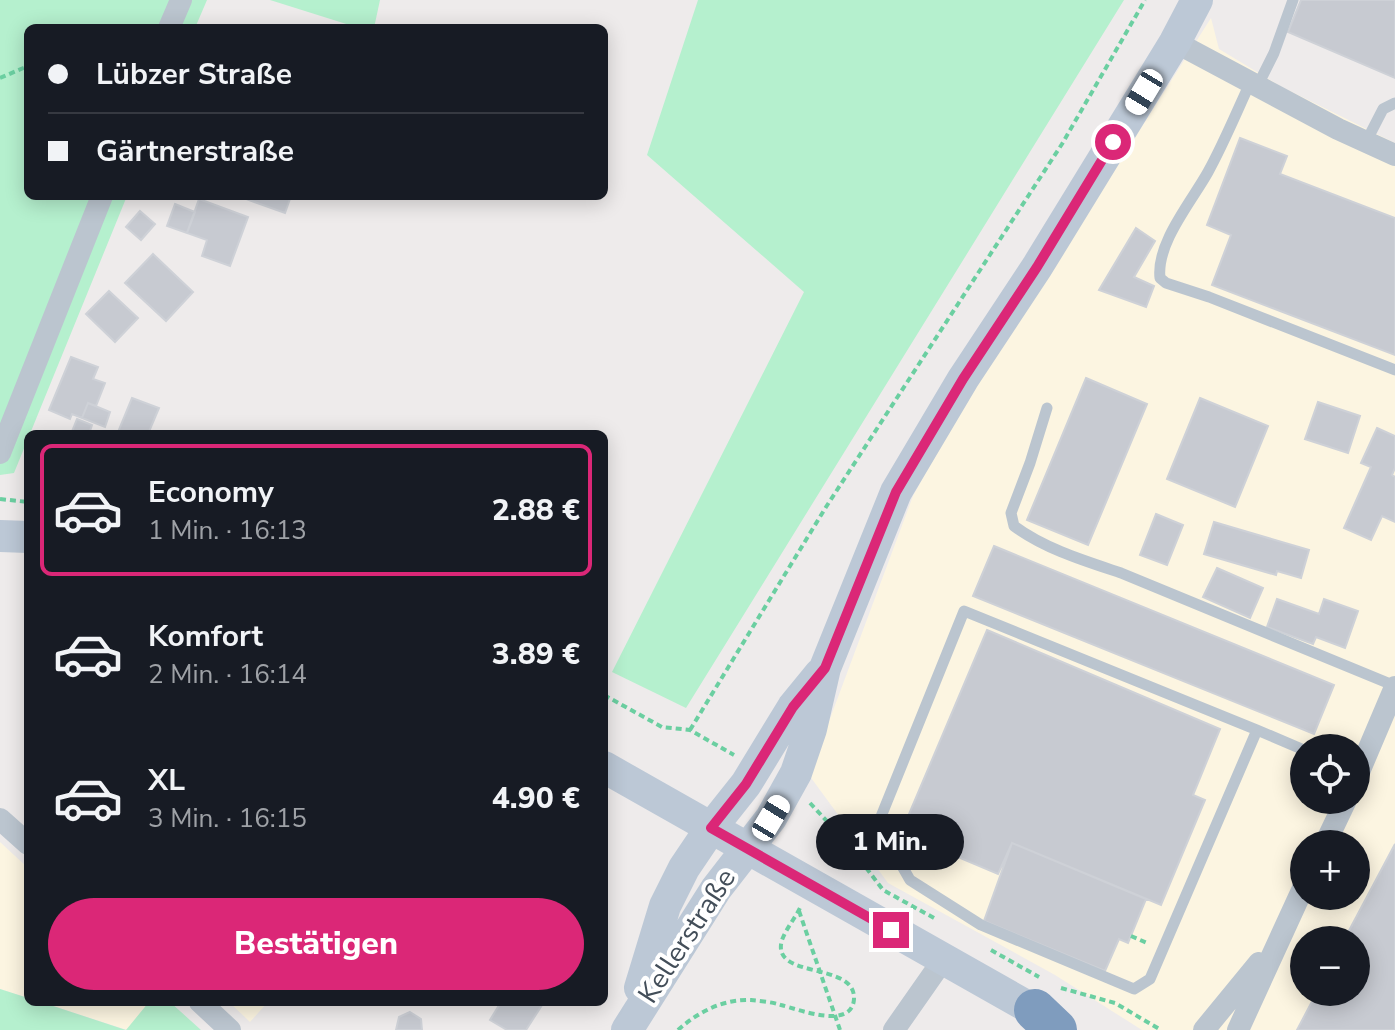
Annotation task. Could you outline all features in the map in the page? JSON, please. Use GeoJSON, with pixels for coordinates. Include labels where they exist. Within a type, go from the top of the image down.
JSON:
{"type":"FeatureCollection","features":[{"type":"Feature","properties":{"kind":"street"},"geometry":{"type":"LineString","coordinates":[[171,24],[181,0]]}},
{"type":"Feature","properties":{"kind":"street"},"geometry":{"type":"LineString","coordinates":[[825,668],[896,492],[963,379],[1037,267],[1175,42],[1197,0]]}},
{"type":"Feature","properties":{"kind":"street"},"geometry":{"type":"LineString","coordinates":[[1175,42],[1365,143],[1395,155]]}},
{"type":"Feature","properties":{"kind":"street"},"geometry":{"type":"LineString","coordinates":[[0,453],[100,200]]}},
{"type":"Feature","properties":{"kind":"street"},"geometry":{"type":"LineString","coordinates":[[0,536],[24,537]]}},
{"type":"Feature","properties":{"kind":"street","name":"Kellerstraße"},"geometry":{"type":"LineString","coordinates":[[628,1028],[665,906],[684,868],[746,784],[793,707],[825,668]]}},
{"type":"Feature","properties":{"kind":"street","name":"Kellerstraße"},"geometry":{"type":"LineString","coordinates":[[628,1028],[716,889],[771,818],[796,773],[811,729],[825,668]]}},
{"type":"Feature","properties":{"kind":"street"},"geometry":{"type":"LineString","coordinates":[[1370,744],[1395,687]]}},
{"type":"Feature","properties":{"kind":"street"},"geometry":{"type":"LineString","coordinates":[[608,769],[1054,1023]]}},
{"type":"Feature","properties":{"kind":"street"},"geometry":{"type":"LineString","coordinates":[[0,819],[24,840]]}},
{"type":"Feature","properties":{"kind":"street"},"geometry":{"type":"LineString","coordinates":[[1238,1030],[1292,910]]}},
{"type":"Feature","properties":{"kind":"street"},"geometry":{"type":"LineString","coordinates":[[1204,1030],[1278,940]]}},
{"type":"Feature","properties":{"kind":"street"},"geometry":{"type":"LineString","coordinates":[[894,1030],[943,960]]}},
{"type":"Feature","properties":{"kind":"street"},"geometry":{"type":"LineString","coordinates":[[204,1006],[230,1030]]}},
{"type":"Feature","properties":{"kind":"lane"},"geometry":{"type":"LineString","coordinates":[[1293,0],[1274,53],[1254,83],[1165,246],[1160,260],[1160,278],[1166,283],[1395,370]]}},
{"type":"Feature","properties":{"kind":"lane"},"geometry":{"type":"LineString","coordinates":[[1365,143],[1383,109],[1395,103]]}},
{"type":"Feature","properties":{"kind":"lane"},"geometry":{"type":"LineString","coordinates":[[1047,408],[1011,513],[1014,526],[1026,535],[1082,560],[1395,687]]}},
{"type":"Feature","properties":{"kind":"lane"},"geometry":{"type":"LineString","coordinates":[[1257,730],[1150,979],[1134,989],[981,925],[910,880],[878,824],[964,611],[1257,730],[1290,744]]}},
{"type":"Feature","properties":{"kind":"path"},"geometry":{"type":"LineString","coordinates":[[690,730],[826,507],[1062,144],[1145,0]]}},
{"type":"Feature","properties":{"kind":"path"},"geometry":{"type":"LineString","coordinates":[[0,78],[24,68]]}},
{"type":"Feature","properties":{"kind":"path"},"geometry":{"type":"LineString","coordinates":[[0,499],[24,502]]}},
{"type":"Feature","properties":{"kind":"path"},"geometry":{"type":"LineString","coordinates":[[608,697],[662,727],[690,730],[740,758]]}},
{"type":"Feature","properties":{"kind":"path"},"geometry":{"type":"LineString","coordinates":[[809,802],[848,844],[823,867]]}},
{"type":"Feature","properties":{"kind":"path"},"geometry":{"type":"LineString","coordinates":[[678,1030],[698,1014],[720,1004],[748,1000],[778,1004],[837,1020],[846,1016],[854,1006],[855,993],[848,983],[820,972],[790,962],[783,954],[781,942],[800,908],[820,972],[837,1020],[840,1030]]}},
{"type":"Feature","properties":{"kind":"shaded area"},"geometry":{"type":"Polygon","coordinates":[[[1211,18],[1219,49],[1282,87],[1395,143],[1395,1030],[1142,1030],[1055,975],[888,883],[809,775],[913,496],[951,427],[1211,18]]]}},
{"type":"Feature","properties":{"kind":"shaded area"},"geometry":{"type":"Polygon","coordinates":[[[0,842],[24,864],[24,997],[0,989],[0,842]]]}},
{"type":"Feature","properties":{"kind":"shaded area"},"geometry":{"type":"Polygon","coordinates":[[[53,1006],[146,1006],[127,1030],[53,1006]]]}},
{"type":"Feature","properties":{"kind":"shaded area"},"geometry":{"type":"Polygon","coordinates":[[[233,1006],[264,1006],[250,1022],[233,1006]]]}},
{"type":"Feature","properties":{"kind":"green space"},"geometry":{"type":"Polygon","coordinates":[[[0,0],[207,0],[197,24],[24,24],[24,200],[125,200],[32,430],[24,430],[24,448],[14,473],[0,475],[0,0]]]}},
{"type":"Feature","properties":{"kind":"green space"},"geometry":{"type":"Polygon","coordinates":[[[270,0],[380,0],[375,24],[346,24],[270,0]]]}},
{"type":"Feature","properties":{"kind":"green space"},"geometry":{"type":"Polygon","coordinates":[[[698,0],[1124,0],[686,708],[612,672],[804,292],[647,155],[698,0]]]}},
{"type":"Feature","properties":{"kind":"green space"},"geometry":{"type":"Polygon","coordinates":[[[0,989],[24,997],[24,1006],[53,1006],[126,1030],[0,1030],[0,989]]]}},
{"type":"Feature","properties":{"kind":"green space"},"geometry":{"type":"Polygon","coordinates":[[[146,1006],[174,1006],[201,1030],[126,1030],[146,1006]]]}},
{"type":"Feature","properties":{"kind":"building"},"geometry":{"type":"Polygon","coordinates":[[[1301,0],[1395,0],[1395,78],[1288,32],[1301,0]]]}},
{"type":"Feature","properties":{"kind":"building"},"geometry":{"type":"Polygon","coordinates":[[[1240,138],[1287,156],[1280,174],[1395,218],[1395,355],[1212,285],[1231,235],[1207,225],[1240,138]]]}},
{"type":"Feature","properties":{"kind":"building"},"geometry":{"type":"Polygon","coordinates":[[[199,200],[248,217],[230,266],[202,256],[207,240],[187,233],[199,200]]]}},
{"type":"Feature","properties":{"kind":"building"},"geometry":{"type":"Polygon","coordinates":[[[249,200],[290,200],[285,213],[249,200]]]}},
{"type":"Feature","properties":{"kind":"building"},"geometry":{"type":"Polygon","coordinates":[[[175,204],[195,212],[187,233],[167,226],[175,204]]]}},
{"type":"Feature","properties":{"kind":"building"},"geometry":{"type":"Polygon","coordinates":[[[140,211],[155,224],[141,240],[126,227],[140,211]]]}},
{"type":"Feature","properties":{"kind":"building"},"geometry":{"type":"Polygon","coordinates":[[[1136,228],[1155,241],[1134,277],[1154,286],[1146,307],[1099,290],[1136,228]]]}},
{"type":"Feature","properties":{"kind":"building"},"geometry":{"type":"Polygon","coordinates":[[[153,254],[193,292],[166,321],[125,283],[153,254]]]}},
{"type":"Feature","properties":{"kind":"building"},"geometry":{"type":"Polygon","coordinates":[[[109,291],[138,318],[115,342],[86,314],[109,291]]]}},
{"type":"Feature","properties":{"kind":"building"},"geometry":{"type":"Polygon","coordinates":[[[71,357],[98,367],[93,379],[105,383],[96,406],[88,403],[82,418],[72,414],[70,419],[49,410],[71,357]]]}},
{"type":"Feature","properties":{"kind":"building"},"geometry":{"type":"Polygon","coordinates":[[[1086,378],[1147,404],[1088,545],[1027,520],[1086,378]]]}},
{"type":"Feature","properties":{"kind":"building"},"geometry":{"type":"Polygon","coordinates":[[[132,398],[159,408],[150,430],[119,430],[132,398]]]}},
{"type":"Feature","properties":{"kind":"building"},"geometry":{"type":"Polygon","coordinates":[[[1200,398],[1268,426],[1235,507],[1167,479],[1200,398]]]}},
{"type":"Feature","properties":{"kind":"building"},"geometry":{"type":"Polygon","coordinates":[[[1318,402],[1360,416],[1348,453],[1305,439],[1318,402]]]}},
{"type":"Feature","properties":{"kind":"building"},"geometry":{"type":"Polygon","coordinates":[[[88,403],[110,412],[105,427],[82,418],[88,403]]]}},
{"type":"Feature","properties":{"kind":"building"},"geometry":{"type":"Polygon","coordinates":[[[77,419],[92,425],[90,430],[73,430],[77,419]]]}},
{"type":"Feature","properties":{"kind":"building"},"geometry":{"type":"Polygon","coordinates":[[[1377,428],[1395,436],[1395,468],[1392,475],[1395,477],[1395,522],[1382,516],[1371,540],[1344,528],[1371,467],[1361,463],[1377,428]]]}},
{"type":"Feature","properties":{"kind":"building"},"geometry":{"type":"Polygon","coordinates":[[[1156,514],[1183,525],[1167,565],[1140,555],[1156,514]]]}},
{"type":"Feature","properties":{"kind":"building"},"geometry":{"type":"Polygon","coordinates":[[[1214,522],[1309,550],[1301,578],[1277,571],[1276,575],[1204,554],[1214,522]]]}},
{"type":"Feature","properties":{"kind":"building"},"geometry":{"type":"Polygon","coordinates":[[[994,546],[1334,685],[1314,734],[973,596],[994,546]]]}},
{"type":"Feature","properties":{"kind":"building"},"geometry":{"type":"Polygon","coordinates":[[[1217,568],[1263,588],[1250,618],[1203,597],[1217,568]]]}},
{"type":"Feature","properties":{"kind":"building"},"geometry":{"type":"Polygon","coordinates":[[[1277,599],[1319,614],[1324,599],[1358,611],[1345,648],[1316,637],[1313,644],[1267,627],[1277,599]]]}},
{"type":"Feature","properties":{"kind":"building"},"geometry":{"type":"Polygon","coordinates":[[[987,630],[1220,729],[1193,795],[1205,800],[1161,905],[1012,843],[998,874],[901,833],[987,630]]]}},
{"type":"Feature","properties":{"kind":"building"},"geometry":{"type":"Polygon","coordinates":[[[1012,843],[1146,899],[1128,943],[1119,939],[1105,971],[984,921],[1012,843]]]}},
{"type":"Feature","properties":{"kind":"building"},"geometry":{"type":"Polygon","coordinates":[[[1395,844],[1395,1030],[1297,1030],[1310,1006],[1370,1006],[1370,926],[1351,926],[1360,910],[1370,910],[1370,891],[1395,844]]]}},
{"type":"Feature","properties":{"kind":"building"},"geometry":{"type":"Polygon","coordinates":[[[499,1006],[541,1006],[526,1030],[507,1030],[490,1020],[499,1006]]]}},
{"type":"Feature","properties":{"kind":"building"},"geometry":{"type":"Polygon","coordinates":[[[410,1012],[421,1019],[422,1030],[396,1030],[399,1017],[410,1012]]]}},
{"type":"Feature","properties":{"kind":"route"},"geometry":{"type":"LineString","coordinates":[[891,930],[711,828],[746,784],[793,707],[825,668],[896,492],[963,379],[1037,267],[1113,142]]}}]}
